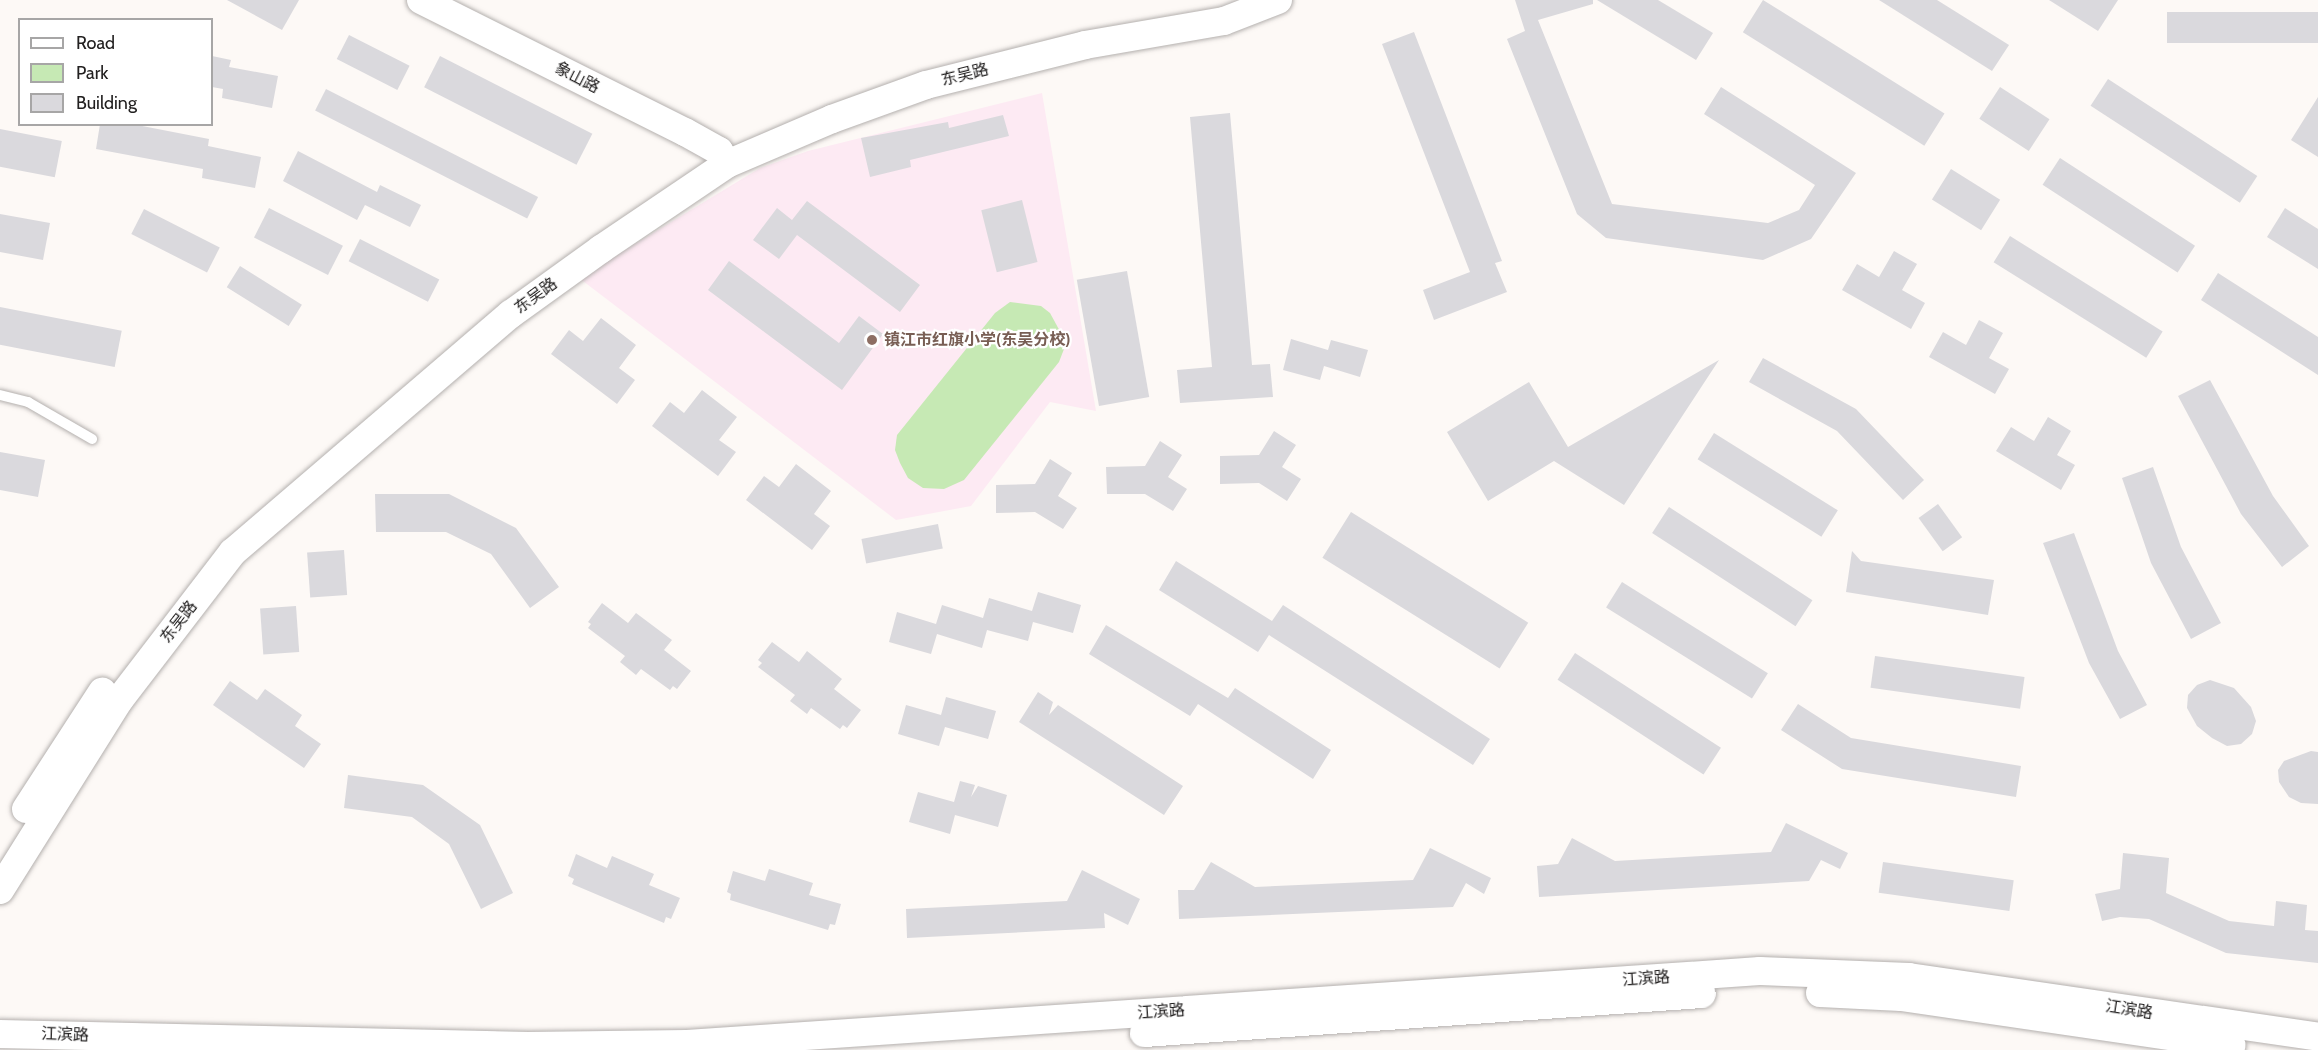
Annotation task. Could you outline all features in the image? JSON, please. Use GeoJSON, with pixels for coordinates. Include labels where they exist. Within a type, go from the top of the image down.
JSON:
{"type":"FeatureCollection","features":[{"type":"Feature","properties":{"kind":"main road","name":"象山路"},"geometry":{"type":"LineString","coordinates":[[420,0],[723,157]]}},
{"type":"Feature","properties":{"kind":"main road","name":"东吴路"},"geometry":{"type":"LineString","coordinates":[[0,851],[105,686],[223,540],[501,303],[723,157],[826,105],[921,70],[1082,30],[1220,6],[1237,0]]}},
{"type":"Feature","properties":{"kind":"main road","name":"东吴路"},"geometry":{"type":"LineString","coordinates":[[0,890],[120,699],[233,552],[511,314],[723,157],[926,84],[1085,45],[1224,21],[1278,0]]}},
{"type":"Feature","properties":{"kind":"main road","name":"江滨路"},"geometry":{"type":"LineString","coordinates":[[0,1034],[528,1046],[687,1044],[1760,971],[1909,977],[2318,1037]]}},
{"type":"Feature","properties":{"kind":"main road","name":"江滨路"},"geometry":{"type":"LineString","coordinates":[[881,1050],[1766,990],[1901,997],[2267,1050]]}},
{"type":"Feature","properties":{"kind":"lane"},"geometry":{"type":"LineString","coordinates":[[0,395],[28,402],[92,439]]}},
{"type":"Feature","properties":{"kind":"shaded area","name":"镇江市红旗小学(东吴分校)"},"geometry":{"type":"Polygon","coordinates":[[[1042,93],[1096,411],[1050,402],[971,506],[896,520],[579,278],[760,168],[808,151],[1042,93]]]}},
{"type":"Feature","properties":{"kind":"green space"},"geometry":{"type":"Polygon","coordinates":[[[1010,302],[1041,306],[1050,313],[1062,335],[1064,349],[1059,362],[964,480],[944,489],[923,488],[908,478],[900,463],[895,450],[897,435],[995,313],[1010,302]]]}},
{"type":"Feature","properties":{"kind":"building"},"geometry":{"type":"Polygon","coordinates":[[[227,0],[299,0],[282,30],[227,0]]]}},
{"type":"Feature","properties":{"kind":"building"},"geometry":{"type":"Polygon","coordinates":[[[1515,0],[1593,0],[1593,4],[1538,20],[1612,204],[1768,223],[1799,210],[1815,185],[1704,114],[1721,87],[1856,173],[1811,239],[1763,260],[1606,238],[1577,214],[1507,39],[1525,31],[1515,0]]]}},
{"type":"Feature","properties":{"kind":"building"},"geometry":{"type":"Polygon","coordinates":[[[1597,0],[1658,0],[1713,33],[1696,60],[1597,0]]]}},
{"type":"Feature","properties":{"kind":"building"},"geometry":{"type":"Polygon","coordinates":[[[1763,0],[1944,113],[1924,146],[1743,32],[1763,0]]]}},
{"type":"Feature","properties":{"kind":"building"},"geometry":{"type":"Polygon","coordinates":[[[1879,0],[1937,0],[2009,45],[1992,71],[1879,0]]]}},
{"type":"Feature","properties":{"kind":"building"},"geometry":{"type":"Polygon","coordinates":[[[2049,0],[2118,0],[2098,31],[2049,0]]]}},
{"type":"Feature","properties":{"kind":"building"},"geometry":{"type":"Polygon","coordinates":[[[2167,12],[2318,12],[2318,43],[2167,43],[2167,12]]]}},
{"type":"Feature","properties":{"kind":"building"},"geometry":{"type":"Polygon","coordinates":[[[1414,32],[1502,261],[1495,263],[1507,292],[1434,320],[1423,290],[1470,272],[1382,44],[1414,32]]]}},
{"type":"Feature","properties":{"kind":"building"},"geometry":{"type":"Polygon","coordinates":[[[349,35],[410,66],[397,90],[337,59],[349,35]]]}},
{"type":"Feature","properties":{"kind":"building"},"geometry":{"type":"Polygon","coordinates":[[[213,56],[231,60],[229,67],[278,76],[272,108],[222,98],[223,89],[213,87],[213,56]]]}},
{"type":"Feature","properties":{"kind":"building"},"geometry":{"type":"Polygon","coordinates":[[[440,56],[592,134],[576,165],[424,87],[440,56]]]}},
{"type":"Feature","properties":{"kind":"building"},"geometry":{"type":"Polygon","coordinates":[[[2108,79],[2257,176],[2240,203],[2091,106],[2108,79]]]}},
{"type":"Feature","properties":{"kind":"building"},"geometry":{"type":"Polygon","coordinates":[[[2000,87],[2049,119],[2029,151],[1979,119],[2000,87]]]}},
{"type":"Feature","properties":{"kind":"building"},"geometry":{"type":"Polygon","coordinates":[[[326,89],[538,197],[527,218],[315,110],[326,89]]]}},
{"type":"Feature","properties":{"kind":"building"},"geometry":{"type":"Polygon","coordinates":[[[2318,97],[2318,157],[2291,140],[2318,97]]]}},
{"type":"Feature","properties":{"kind":"building"},"geometry":{"type":"Polygon","coordinates":[[[1230,113],[1252,365],[1270,364],[1273,397],[1180,403],[1177,370],[1212,367],[1190,117],[1230,113]]]}},
{"type":"Feature","properties":{"kind":"building"},"geometry":{"type":"Polygon","coordinates":[[[1003,115],[1009,136],[910,160],[911,167],[870,177],[861,138],[948,122],[949,128],[1003,115]]]}},
{"type":"Feature","properties":{"kind":"building"},"geometry":{"type":"Polygon","coordinates":[[[100,126],[142,126],[209,139],[208,146],[261,157],[255,188],[202,178],[203,169],[96,149],[100,126]]]}},
{"type":"Feature","properties":{"kind":"building"},"geometry":{"type":"Polygon","coordinates":[[[0,129],[62,141],[55,177],[0,167],[0,129]]]}},
{"type":"Feature","properties":{"kind":"building"},"geometry":{"type":"Polygon","coordinates":[[[298,151],[377,192],[380,185],[421,205],[410,227],[365,205],[357,220],[283,181],[298,151]]]}},
{"type":"Feature","properties":{"kind":"building"},"geometry":{"type":"Polygon","coordinates":[[[2060,158],[2195,246],[2178,273],[2043,185],[2060,158]]]}},
{"type":"Feature","properties":{"kind":"building"},"geometry":{"type":"Polygon","coordinates":[[[1951,169],[2000,200],[1981,230],[1932,200],[1951,169]]]}},
{"type":"Feature","properties":{"kind":"building"},"geometry":{"type":"Polygon","coordinates":[[[1022,200],[1037,262],[997,272],[981,210],[1022,200]]]}},
{"type":"Feature","properties":{"kind":"building"},"geometry":{"type":"Polygon","coordinates":[[[807,201],[920,285],[900,312],[797,235],[779,259],[753,240],[777,208],[792,220],[807,201]]]}},
{"type":"Feature","properties":{"kind":"building"},"geometry":{"type":"Polygon","coordinates":[[[269,208],[343,246],[328,275],[254,237],[269,208]]]}},
{"type":"Feature","properties":{"kind":"building"},"geometry":{"type":"Polygon","coordinates":[[[2285,208],[2318,229],[2318,269],[2267,237],[2285,208]]]}},
{"type":"Feature","properties":{"kind":"building"},"geometry":{"type":"Polygon","coordinates":[[[144,209],[220,248],[207,273],[131,234],[144,209]]]}},
{"type":"Feature","properties":{"kind":"building"},"geometry":{"type":"Polygon","coordinates":[[[0,214],[50,223],[43,260],[0,252],[0,214]]]}},
{"type":"Feature","properties":{"kind":"building"},"geometry":{"type":"Polygon","coordinates":[[[2010,236],[2163,331],[2146,358],[1994,262],[2010,236]]]}},
{"type":"Feature","properties":{"kind":"building"},"geometry":{"type":"Polygon","coordinates":[[[360,239],[439,279],[428,302],[349,261],[360,239]]]}},
{"type":"Feature","properties":{"kind":"building"},"geometry":{"type":"Polygon","coordinates":[[[1894,251],[1917,264],[1902,290],[1925,303],[1911,329],[1842,290],[1857,264],[1879,277],[1894,251]]]}},
{"type":"Feature","properties":{"kind":"building"},"geometry":{"type":"Polygon","coordinates":[[[729,261],[839,343],[859,316],[883,334],[842,390],[708,290],[729,261]]]}},
{"type":"Feature","properties":{"kind":"building"},"geometry":{"type":"Polygon","coordinates":[[[240,266],[302,305],[289,326],[227,287],[240,266]]]}},
{"type":"Feature","properties":{"kind":"building"},"geometry":{"type":"Polygon","coordinates":[[[1127,271],[1149,397],[1099,406],[1077,280],[1127,271]]]}},
{"type":"Feature","properties":{"kind":"building"},"geometry":{"type":"Polygon","coordinates":[[[2218,273],[2318,337],[2318,375],[2201,300],[2218,273]]]}},
{"type":"Feature","properties":{"kind":"building"},"geometry":{"type":"Polygon","coordinates":[[[0,307],[122,331],[115,367],[0,345],[0,307]]]}},
{"type":"Feature","properties":{"kind":"building"},"geometry":{"type":"Polygon","coordinates":[[[601,318],[636,345],[619,368],[635,380],[617,404],[551,354],[569,330],[583,341],[601,318]]]}},
{"type":"Feature","properties":{"kind":"building"},"geometry":{"type":"Polygon","coordinates":[[[1979,320],[2003,333],[1989,358],[2009,369],[1995,394],[1929,357],[1943,332],[1966,345],[1979,320]]]}},
{"type":"Feature","properties":{"kind":"building"},"geometry":{"type":"Polygon","coordinates":[[[1291,339],[1328,350],[1331,340],[1368,350],[1360,377],[1324,366],[1320,380],[1283,370],[1291,339]]]}},
{"type":"Feature","properties":{"kind":"building"},"geometry":{"type":"Polygon","coordinates":[[[1763,358],[1856,409],[1924,480],[1903,500],[1837,431],[1749,382],[1763,358]]]}},
{"type":"Feature","properties":{"kind":"building"},"geometry":{"type":"Polygon","coordinates":[[[1719,360],[1624,505],[1554,461],[1488,501],[1447,432],[1529,382],[1568,447],[1719,360]]]}},
{"type":"Feature","properties":{"kind":"building"},"geometry":{"type":"Polygon","coordinates":[[[2210,380],[2273,496],[2309,546],[2282,567],[2241,514],[2178,396],[2210,380]]]}},
{"type":"Feature","properties":{"kind":"building"},"geometry":{"type":"Polygon","coordinates":[[[702,390],[737,417],[719,440],[736,452],[718,476],[652,426],[670,402],[684,413],[702,390]]]}},
{"type":"Feature","properties":{"kind":"building"},"geometry":{"type":"Polygon","coordinates":[[[2048,417],[2071,431],[2057,455],[2075,465],[2061,490],[1996,451],[2011,427],[2034,441],[2048,417]]]}},
{"type":"Feature","properties":{"kind":"building"},"geometry":{"type":"Polygon","coordinates":[[[1274,431],[1296,445],[1282,467],[1301,479],[1287,501],[1259,483],[1220,484],[1220,456],[1259,455],[1274,431]]]}},
{"type":"Feature","properties":{"kind":"building"},"geometry":{"type":"Polygon","coordinates":[[[1714,433],[1838,510],[1821,537],[1698,459],[1714,433]]]}},
{"type":"Feature","properties":{"kind":"building"},"geometry":{"type":"Polygon","coordinates":[[[1160,441],[1182,455],[1168,477],[1187,489],[1173,511],[1145,494],[1107,494],[1106,467],[1145,466],[1160,441]]]}},
{"type":"Feature","properties":{"kind":"building"},"geometry":{"type":"Polygon","coordinates":[[[0,452],[45,460],[38,497],[0,490],[0,452]]]}},
{"type":"Feature","properties":{"kind":"building"},"geometry":{"type":"Polygon","coordinates":[[[1050,459],[1072,473],[1058,496],[1077,508],[1063,529],[1035,512],[996,513],[996,485],[1035,484],[1050,459]]]}},
{"type":"Feature","properties":{"kind":"building"},"geometry":{"type":"Polygon","coordinates":[[[796,464],[831,491],[814,514],[830,526],[812,550],[746,500],[764,476],[779,487],[796,464]]]}},
{"type":"Feature","properties":{"kind":"building"},"geometry":{"type":"Polygon","coordinates":[[[2153,467],[2181,547],[2221,623],[2191,639],[2151,563],[2122,478],[2153,467]]]}},
{"type":"Feature","properties":{"kind":"building"},"geometry":{"type":"Polygon","coordinates":[[[375,494],[449,494],[516,528],[559,587],[530,608],[491,554],[446,532],[376,532],[375,494]]]}},
{"type":"Feature","properties":{"kind":"building"},"geometry":{"type":"Polygon","coordinates":[[[1938,504],[1962,537],[1943,551],[1919,518],[1938,504]]]}},
{"type":"Feature","properties":{"kind":"building"},"geometry":{"type":"Polygon","coordinates":[[[1669,507],[1812,600],[1796,626],[1652,533],[1669,507]]]}},
{"type":"Feature","properties":{"kind":"building"},"geometry":{"type":"Polygon","coordinates":[[[1351,512],[1528,623],[1500,669],[1322,558],[1351,512]]]}},
{"type":"Feature","properties":{"kind":"building"},"geometry":{"type":"Polygon","coordinates":[[[938,524],[943,549],[866,563],[861,539],[938,524]]]}},
{"type":"Feature","properties":{"kind":"building"},"geometry":{"type":"Polygon","coordinates":[[[2074,533],[2118,651],[2147,705],[2120,719],[2089,663],[2043,543],[2074,533]]]}},
{"type":"Feature","properties":{"kind":"building"},"geometry":{"type":"Polygon","coordinates":[[[344,550],[347,595],[310,597],[307,553],[344,550]]]}},
{"type":"Feature","properties":{"kind":"building"},"geometry":{"type":"Polygon","coordinates":[[[1852,551],[1861,561],[1994,580],[1988,615],[1846,592],[1852,551]]]}},
{"type":"Feature","properties":{"kind":"building"},"geometry":{"type":"Polygon","coordinates":[[[1176,561],[1272,621],[1283,605],[1490,739],[1473,765],[1269,635],[1258,652],[1159,590],[1176,561]]]}},
{"type":"Feature","properties":{"kind":"building"},"geometry":{"type":"Polygon","coordinates":[[[1622,582],[1768,673],[1752,699],[1606,607],[1622,582]]]}},
{"type":"Feature","properties":{"kind":"building"},"geometry":{"type":"Polygon","coordinates":[[[1038,592],[1081,605],[1073,633],[1033,622],[1028,641],[987,630],[982,648],[937,634],[931,654],[889,642],[897,612],[936,624],[942,605],[983,618],[989,598],[1032,611],[1038,592]]]}},
{"type":"Feature","properties":{"kind":"building"},"geometry":{"type":"Polygon","coordinates":[[[602,603],[628,623],[636,613],[672,640],[664,650],[691,671],[677,689],[673,686],[670,690],[641,669],[636,675],[620,662],[625,656],[588,628],[591,624],[588,622],[602,603]]]}},
{"type":"Feature","properties":{"kind":"building"},"geometry":{"type":"Polygon","coordinates":[[[296,606],[299,652],[263,654],[260,609],[296,606]]]}},
{"type":"Feature","properties":{"kind":"building"},"geometry":{"type":"Polygon","coordinates":[[[1106,625],[1228,698],[1235,688],[1331,750],[1313,779],[1198,704],[1190,716],[1089,654],[1106,625]]]}},
{"type":"Feature","properties":{"kind":"building"},"geometry":{"type":"Polygon","coordinates":[[[772,642],[799,662],[807,651],[842,679],[834,689],[861,710],[847,728],[843,725],[840,729],[811,708],[807,714],[790,701],[795,695],[758,667],[762,663],[758,660],[772,642]]]}},
{"type":"Feature","properties":{"kind":"building"},"geometry":{"type":"Polygon","coordinates":[[[1575,653],[1721,748],[1704,775],[1558,680],[1575,653]]]}},
{"type":"Feature","properties":{"kind":"building"},"geometry":{"type":"Polygon","coordinates":[[[1875,656],[2025,677],[2020,709],[1871,688],[1875,656]]]}},
{"type":"Feature","properties":{"kind":"building"},"geometry":{"type":"Polygon","coordinates":[[[2210,680],[2234,688],[2251,707],[2256,721],[2252,734],[2241,744],[2227,746],[2212,738],[2197,726],[2187,708],[2188,695],[2197,685],[2210,680]]]}},
{"type":"Feature","properties":{"kind":"building"},"geometry":{"type":"Polygon","coordinates":[[[230,681],[257,700],[265,689],[302,715],[295,726],[321,744],[304,768],[213,705],[230,681]]]}},
{"type":"Feature","properties":{"kind":"building"},"geometry":{"type":"Polygon","coordinates":[[[1038,692],[1053,702],[1049,715],[1058,705],[1183,786],[1164,815],[1019,722],[1038,692]]]}},
{"type":"Feature","properties":{"kind":"building"},"geometry":{"type":"Polygon","coordinates":[[[946,697],[996,711],[988,739],[945,727],[939,746],[898,734],[906,705],[941,715],[946,697]]]}},
{"type":"Feature","properties":{"kind":"building"},"geometry":{"type":"Polygon","coordinates":[[[1798,704],[1851,738],[2021,766],[2016,797],[1842,769],[1781,730],[1798,704]]]}},
{"type":"Feature","properties":{"kind":"building"},"geometry":{"type":"Polygon","coordinates":[[[2311,751],[2318,752],[2318,804],[2301,803],[2289,797],[2279,782],[2278,770],[2284,761],[2311,751]]]}},
{"type":"Feature","properties":{"kind":"building"},"geometry":{"type":"Polygon","coordinates":[[[348,775],[423,785],[480,825],[513,893],[481,909],[449,844],[412,817],[344,808],[348,775]]]}},
{"type":"Feature","properties":{"kind":"building"},"geometry":{"type":"Polygon","coordinates":[[[960,781],[975,785],[971,797],[978,786],[1007,795],[998,827],[955,815],[950,834],[909,822],[918,792],[954,802],[960,781]]]}},
{"type":"Feature","properties":{"kind":"building"},"geometry":{"type":"Polygon","coordinates":[[[1786,823],[1848,853],[1840,869],[1821,860],[1809,881],[1539,897],[1537,866],[1558,864],[1572,838],[1615,861],[1771,852],[1786,823]]]}},
{"type":"Feature","properties":{"kind":"building"},"geometry":{"type":"Polygon","coordinates":[[[1430,848],[1491,878],[1484,894],[1466,883],[1453,907],[1179,919],[1178,890],[1194,890],[1211,862],[1255,887],[1413,880],[1430,848]]]}},
{"type":"Feature","properties":{"kind":"building"},"geometry":{"type":"Polygon","coordinates":[[[2123,853],[2169,858],[2166,893],[2229,921],[2274,926],[2276,901],[2307,905],[2305,930],[2318,931],[2318,963],[2226,953],[2149,919],[2120,917],[2102,921],[2095,894],[2120,889],[2123,853]]]}},
{"type":"Feature","properties":{"kind":"building"},"geometry":{"type":"Polygon","coordinates":[[[576,854],[607,868],[612,856],[654,874],[649,885],[680,898],[671,919],[666,917],[664,923],[572,884],[574,879],[568,876],[576,854]]]}},
{"type":"Feature","properties":{"kind":"building"},"geometry":{"type":"Polygon","coordinates":[[[1883,862],[2014,880],[2009,911],[1879,893],[1883,862]]]}},
{"type":"Feature","properties":{"kind":"building"},"geometry":{"type":"Polygon","coordinates":[[[769,869],[813,883],[809,895],[841,904],[835,925],[830,924],[828,930],[730,900],[731,894],[727,892],[733,871],[765,881],[769,869]]]}},
{"type":"Feature","properties":{"kind":"building"},"geometry":{"type":"Polygon","coordinates":[[[1082,870],[1140,899],[1128,925],[1104,913],[1105,928],[907,938],[906,909],[1067,901],[1082,870]]]}},
{"type":"Feature","properties":{"kind":"place","name":"镇江市红旗小学(东吴分校)"},"geometry":{"type":"Point","coordinates":[872,340]}}]}
